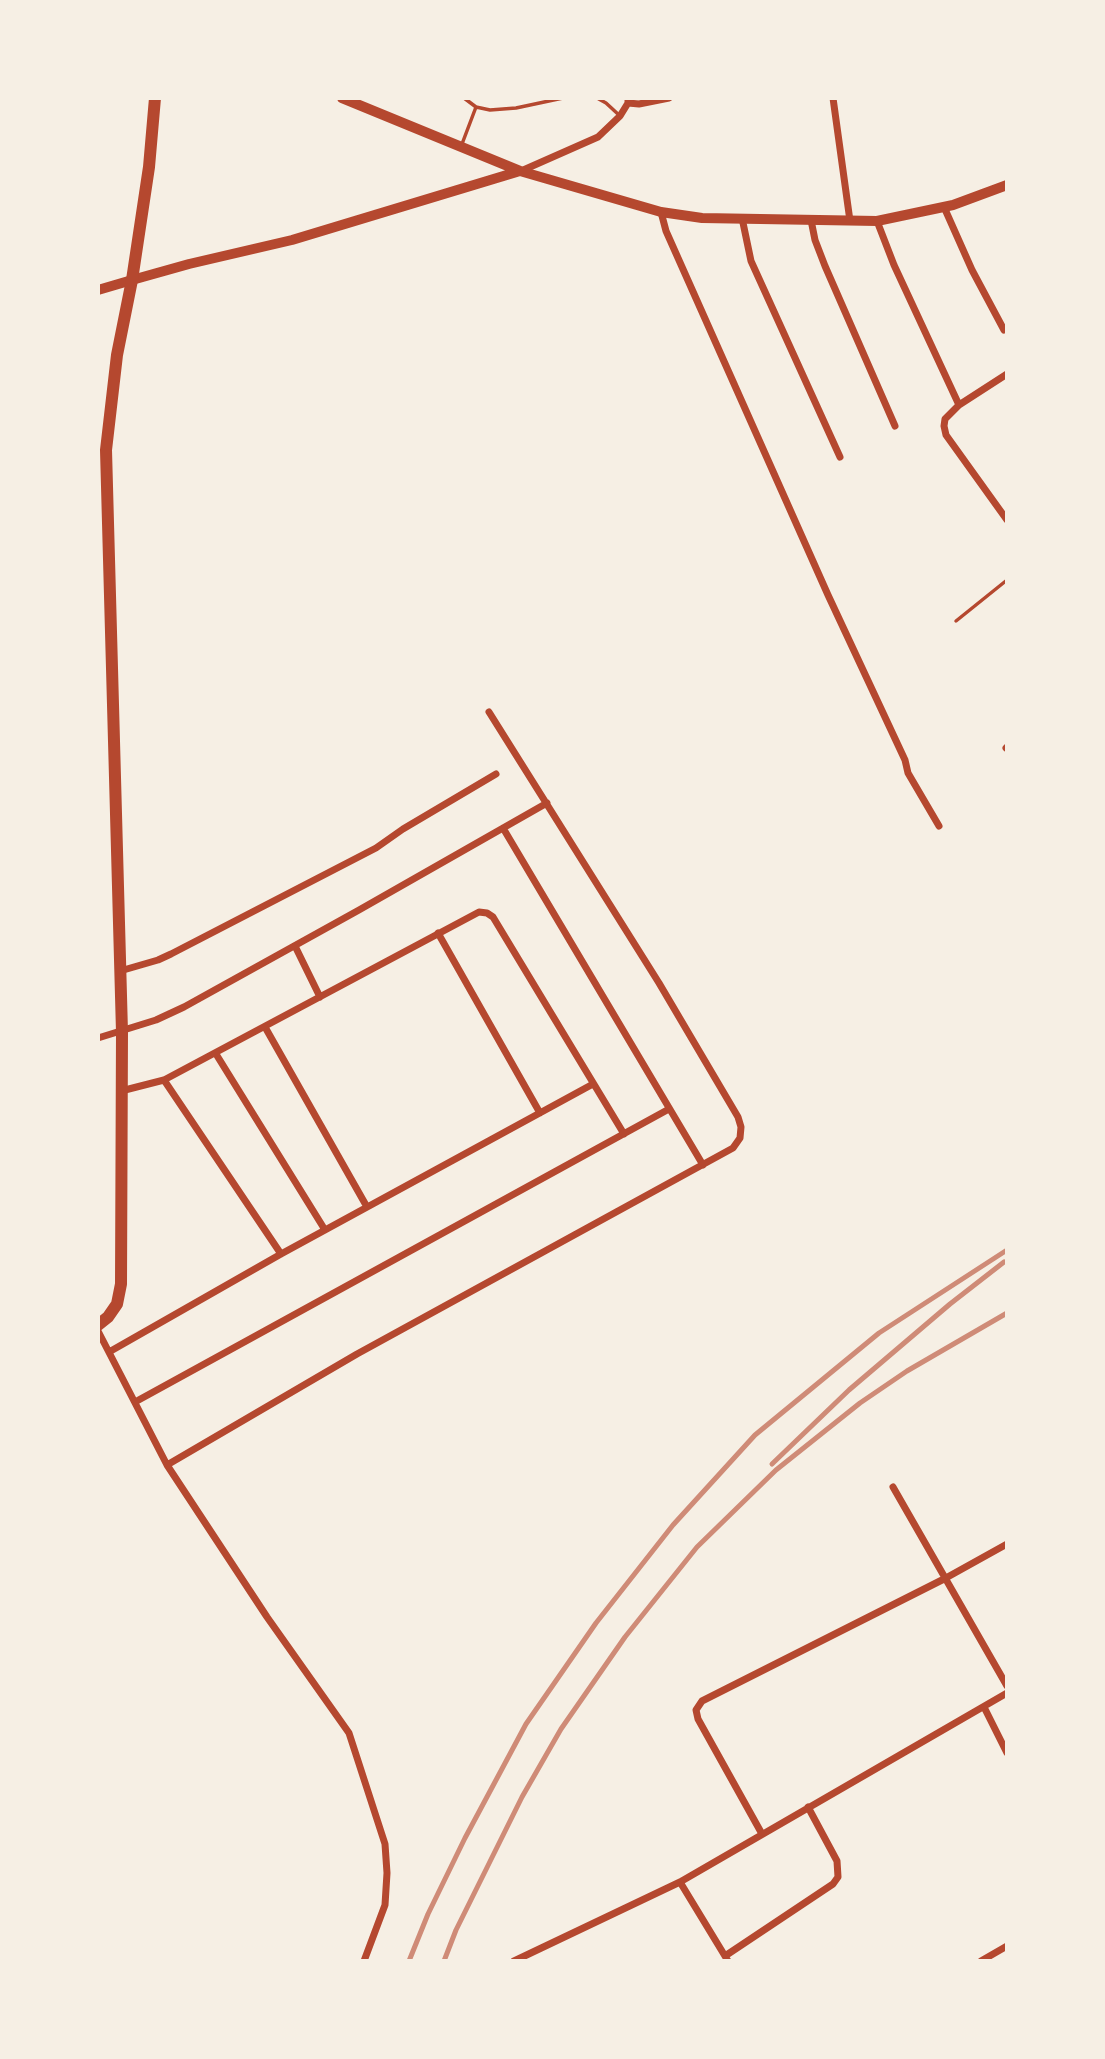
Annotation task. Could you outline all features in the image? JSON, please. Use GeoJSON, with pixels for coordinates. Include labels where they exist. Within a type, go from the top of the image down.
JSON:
{"type":"FeatureCollection","features":[{"type":"Feature","properties":{"kind":"highway"},"geometry":{"type":"LineString","coordinates":[[98,1325],[117,1304],[121,1284],[122,1032],[106,450],[117,355],[132,280],[149,167],[155,98]]}},
{"type":"Feature","properties":{"kind":"main road"},"geometry":{"type":"LineString","coordinates":[[342,98],[520,171],[661,212],[702,218],[877,221],[944,207],[1007,185]]}},
{"type":"Feature","properties":{"kind":"main road"},"geometry":{"type":"LineString","coordinates":[[98,290],[188,264],[292,240],[520,171]]}},
{"type":"Feature","properties":{"kind":"street"},"geometry":{"type":"LineString","coordinates":[[520,171],[598,137],[620,116],[628,101],[639,104],[668,98]]}},
{"type":"Feature","properties":{"kind":"street"},"geometry":{"type":"LineString","coordinates":[[833,98],[850,220]]}},
{"type":"Feature","properties":{"kind":"street"},"geometry":{"type":"LineString","coordinates":[[944,207],[972,270],[1004,330]]}},
{"type":"Feature","properties":{"kind":"street"},"geometry":{"type":"LineString","coordinates":[[661,212],[666,231],[828,595],[905,760],[908,773],[939,826]]}},
{"type":"Feature","properties":{"kind":"street"},"geometry":{"type":"LineString","coordinates":[[742,218],[751,261],[840,457]]}},
{"type":"Feature","properties":{"kind":"street"},"geometry":{"type":"LineString","coordinates":[[811,220],[815,240],[825,265],[895,426]]}},
{"type":"Feature","properties":{"kind":"street"},"geometry":{"type":"LineString","coordinates":[[877,221],[894,265],[959,405]]}},
{"type":"Feature","properties":{"kind":"street"},"geometry":{"type":"LineString","coordinates":[[1007,374],[959,405],[945,419],[946,435],[1007,520]]}},
{"type":"Feature","properties":{"kind":"street"},"geometry":{"type":"LineString","coordinates":[[167,1465],[357,1354],[733,1148],[740,1138],[738,1117],[659,983],[489,712]]}},
{"type":"Feature","properties":{"kind":"street"},"geometry":{"type":"LineString","coordinates":[[120,971],[171,954],[340,867],[376,848],[496,774]]}},
{"type":"Feature","properties":{"kind":"street"},"geometry":{"type":"LineString","coordinates":[[98,1038],[156,1020],[184,1007],[547,803]]}},
{"type":"Feature","properties":{"kind":"street"},"geometry":{"type":"LineString","coordinates":[[503,828],[703,1165]]}},
{"type":"Feature","properties":{"kind":"street"},"geometry":{"type":"LineString","coordinates":[[121,1091],[164,1080],[480,912],[493,917],[624,1134]]}},
{"type":"Feature","properties":{"kind":"street"},"geometry":{"type":"LineString","coordinates":[[438,933],[540,1113]]}},
{"type":"Feature","properties":{"kind":"street"},"geometry":{"type":"LineString","coordinates":[[295,946],[320,997]]}},
{"type":"Feature","properties":{"kind":"street"},"geometry":{"type":"LineString","coordinates":[[265,1027],[367,1207]]}},
{"type":"Feature","properties":{"kind":"street"},"geometry":{"type":"LineString","coordinates":[[216,1054],[326,1230]]}},
{"type":"Feature","properties":{"kind":"street"},"geometry":{"type":"LineString","coordinates":[[164,1080],[281,1254]]}},
{"type":"Feature","properties":{"kind":"street"},"geometry":{"type":"LineString","coordinates":[[109,1352],[281,1254],[593,1084]]}},
{"type":"Feature","properties":{"kind":"street"},"geometry":{"type":"LineString","coordinates":[[135,1402],[669,1109]]}},
{"type":"Feature","properties":{"kind":"street"},"geometry":{"type":"LineString","coordinates":[[98,1331],[167,1465],[267,1617],[349,1733],[385,1844],[387,1873],[385,1905],[363,1961]]}},
{"type":"Feature","properties":{"kind":"street"},"geometry":{"type":"LineString","coordinates":[[893,1487],[1007,1686]]}},
{"type":"Feature","properties":{"kind":"street"},"geometry":{"type":"LineString","coordinates":[[762,1834],[698,1719],[696,1710],[702,1701],[944,1579],[1007,1544]]}},
{"type":"Feature","properties":{"kind":"street"},"geometry":{"type":"LineString","coordinates":[[514,1961],[680,1882],[1007,1693]]}},
{"type":"Feature","properties":{"kind":"street"},"geometry":{"type":"LineString","coordinates":[[984,1707],[1007,1753]]}},
{"type":"Feature","properties":{"kind":"street"},"geometry":{"type":"LineString","coordinates":[[680,1882],[727,1958],[833,1884],[838,1877],[837,1861],[808,1807]]}},
{"type":"Feature","properties":{"kind":"street"},"geometry":{"type":"LineString","coordinates":[[981,1961],[1007,1946]]}},
{"type":"Feature","properties":{"kind":"lane"},"geometry":{"type":"LineString","coordinates":[[464,98],[476,107],[489,110],[516,108],[563,98]]}},
{"type":"Feature","properties":{"kind":"lane"},"geometry":{"type":"LineString","coordinates":[[597,98],[620,116]]}},
{"type":"Feature","properties":{"kind":"lane"},"geometry":{"type":"LineString","coordinates":[[461,147],[476,107]]}},
{"type":"Feature","properties":{"kind":"lane"},"geometry":{"type":"LineString","coordinates":[[956,621],[1007,580]]}},
{"type":"Feature","properties":{"kind":"railway"},"geometry":{"type":"LineString","coordinates":[[409,1961],[428,1914],[465,1838],[526,1724],[596,1623],[673,1525],[755,1435],[879,1333],[1007,1250]]}},
{"type":"Feature","properties":{"kind":"railway"},"geometry":{"type":"LineString","coordinates":[[772,1464],[849,1390],[1004,1262]]}},
{"type":"Feature","properties":{"kind":"railway"},"geometry":{"type":"LineString","coordinates":[[444,1961],[456,1930],[522,1797],[561,1729],[625,1637],[697,1547],[776,1470],[860,1403],[907,1371],[1007,1313]]}}]}
